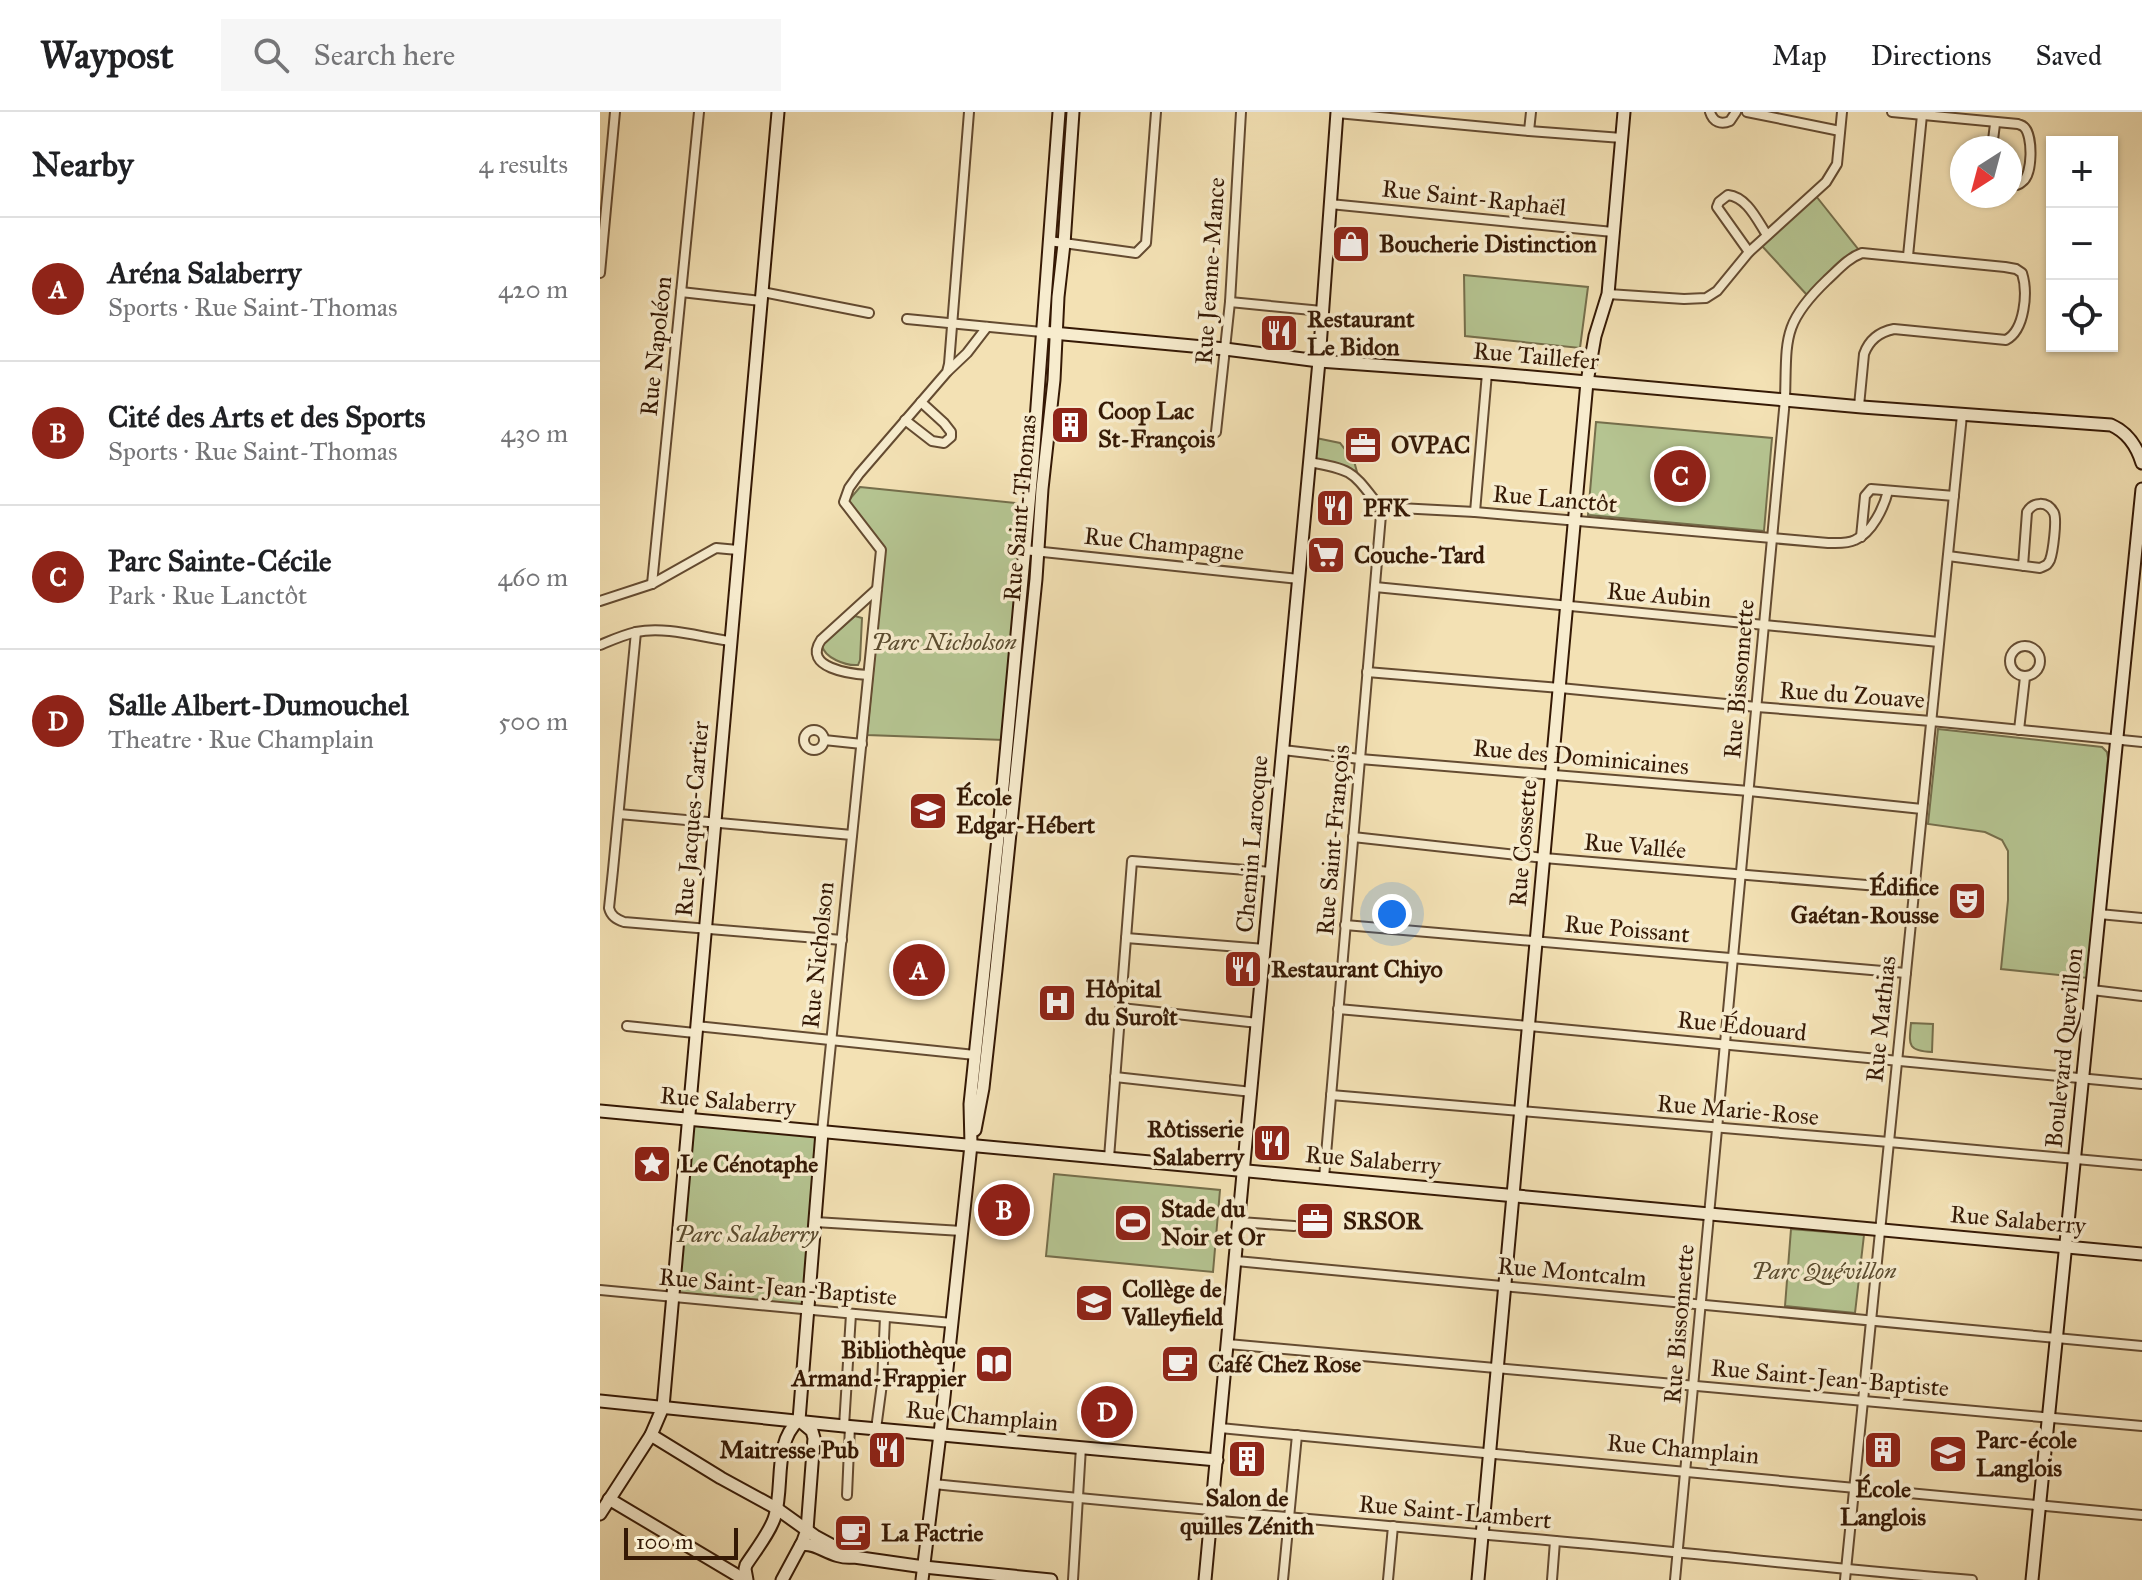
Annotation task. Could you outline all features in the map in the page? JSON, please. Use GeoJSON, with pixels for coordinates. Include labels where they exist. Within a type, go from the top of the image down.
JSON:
{"type":"FeatureCollection","features":[{"type":"Feature","properties":{"kind":"street"},"geometry":{"type":"LineString","coordinates":[[600,273],[615,112]]}},
{"type":"Feature","properties":{"kind":"street","name":"Rue Napoléon"},"geometry":{"type":"LineString","coordinates":[[652,584],[699,112]]}},
{"type":"Feature","properties":{"kind":"street","name":"Rue Jacques-Cartier"},"geometry":{"type":"LineString","coordinates":[[600,1514],[605,1496],[651,1435],[663,1407],[778,112]]}},
{"type":"Feature","properties":{"kind":"street"},"geometry":{"type":"LineString","coordinates":[[947,372],[969,112]]}},
{"type":"Feature","properties":{"kind":"street","name":"Rue Saint-Thomas"},"geometry":{"type":"LineString","coordinates":[[922,1580],[971,1145],[984,1079],[1013,740],[1024,550],[1059,112]]}},
{"type":"Feature","properties":{"kind":"street","name":"Rue Saint-Thomas"},"geometry":{"type":"LineString","coordinates":[[971,1145],[970,1104],[975,1055],[1037,551],[1054,380],[1073,112]]}},
{"type":"Feature","properties":{"kind":"street"},"geometry":{"type":"LineString","coordinates":[[1049,241],[1136,253],[1146,243],[1156,112]]}},
{"type":"Feature","properties":{"kind":"street","name":"Rue Jeanne-Mance"},"geometry":{"type":"LineString","coordinates":[[1216,432],[1230,302],[1241,112]]}},
{"type":"Feature","properties":{"kind":"street"},"geometry":{"type":"LineString","coordinates":[[1337,112],[1622,138]]}},
{"type":"Feature","properties":{"kind":"street","name":"Chemin Larocque"},"geometry":{"type":"LineString","coordinates":[[1205,1580],[1319,361],[1337,112]]}},
{"type":"Feature","properties":{"kind":"street"},"geometry":{"type":"LineString","coordinates":[[1448,123],[1449,112]]}},
{"type":"Feature","properties":{"kind":"street"},"geometry":{"type":"LineString","coordinates":[[1529,131],[1531,112]]}},
{"type":"Feature","properties":{"kind":"street","name":"Rue Cossette"},"geometry":{"type":"LineString","coordinates":[[1478,1580],[1587,382],[1595,336],[1608,294],[1624,112]]}},
{"type":"Feature","properties":{"kind":"street"},"geometry":{"type":"LineString","coordinates":[[1710,112],[1715,120],[1722,123],[1730,121],[1736,112]]}},
{"type":"Feature","properties":{"kind":"street"},"geometry":{"type":"LineString","coordinates":[[1747,112],[1840,131]]}},
{"type":"Feature","properties":{"kind":"street"},"geometry":{"type":"LineString","coordinates":[[1608,294],[1706,298],[1717,291],[1749,252],[1826,182],[1837,164],[1842,112]]}},
{"type":"Feature","properties":{"kind":"street"},"geometry":{"type":"LineString","coordinates":[[1892,112],[2024,127],[2029,135],[2030,158],[2029,175],[2022,182]]}},
{"type":"Feature","properties":{"kind":"street"},"geometry":{"type":"LineString","coordinates":[[1908,256],[1922,115]]}},
{"type":"Feature","properties":{"kind":"street"},"geometry":{"type":"LineString","coordinates":[[1994,136],[1995,124]]}},
{"type":"Feature","properties":{"kind":"street"},"geometry":{"type":"LineString","coordinates":[[1749,252],[1717,207],[1719,202],[1728,195],[1742,200],[1767,235]]}},
{"type":"Feature","properties":{"kind":"street","name":"Rue Saint-Raphaël"},"geometry":{"type":"LineString","coordinates":[[1330,204],[1613,232]]}},
{"type":"Feature","properties":{"kind":"street","name":"Rue Bissonnette"},"geometry":{"type":"LineString","coordinates":[[1675,1580],[1789,330],[1809,297],[1854,255],[1908,256],[2016,269],[2022,273],[2021,320],[2014,335],[2006,340],[1894,329],[1874,338],[1867,348],[1859,406]]}},
{"type":"Feature","properties":{"kind":"street"},"geometry":{"type":"LineString","coordinates":[[681,292],[761,297],[869,313]]}},
{"type":"Feature","properties":{"kind":"street"},"geometry":{"type":"LineString","coordinates":[[1230,302],[1322,311]]}},
{"type":"Feature","properties":{"kind":"street","name":"Rue Taillefer"},"geometry":{"type":"LineString","coordinates":[[907,319],[1225,349],[1319,361],[2111,425],[2123,432],[2135,446],[2142,463]]}},
{"type":"Feature","properties":{"kind":"street"},"geometry":{"type":"LineString","coordinates":[[921,402],[949,429],[949,440],[944,443],[932,441],[905,420],[987,327]]}},
{"type":"Feature","properties":{"kind":"street"},"geometry":{"type":"LineString","coordinates":[[1475,512],[1487,373]]}},
{"type":"Feature","properties":{"kind":"street","name":"Rue Mathias"},"geometry":{"type":"LineString","coordinates":[[1845,1580],[1962,415]]}},
{"type":"Feature","properties":{"kind":"street","name":"Rue Nicholson"},"geometry":{"type":"LineString","coordinates":[[746,1580],[746,1565],[775,1518],[784,1441],[791,1427],[799,1420],[822,1132],[881,560],[880,546],[844,502],[849,488],[905,420]]}},
{"type":"Feature","properties":{"kind":"street"},"geometry":{"type":"LineString","coordinates":[[1309,462],[1351,472],[1380,507]]}},
{"type":"Feature","properties":{"kind":"street"},"geometry":{"type":"LineString","coordinates":[[1861,537],[1865,496],[1871,489],[1954,496]]}},
{"type":"Feature","properties":{"kind":"street"},"geometry":{"type":"LineString","coordinates":[[2140,520],[2142,489]]}},
{"type":"Feature","properties":{"kind":"street"},"geometry":{"type":"LineString","coordinates":[[1861,537],[1885,502],[1888,491]]}},
{"type":"Feature","properties":{"kind":"street"},"geometry":{"type":"LineString","coordinates":[[1948,556],[2023,566],[2040,568],[2048,564],[2055,515],[2045,504],[2034,505],[2027,512],[2023,566]]}},
{"type":"Feature","properties":{"kind":"street","name":"Rue Lanctôt"},"geometry":{"type":"LineString","coordinates":[[1380,507],[1475,512],[1772,540],[1828,543],[1850,542],[1861,537]]}},
{"type":"Feature","properties":{"kind":"street","name":"Rue Saint-François"},"geometry":{"type":"LineString","coordinates":[[1324,1178],[1380,507]]}},
{"type":"Feature","properties":{"kind":"street","name":"Boulevard Quevillon"},"geometry":{"type":"LineString","coordinates":[[2032,1580],[2140,520]]}},
{"type":"Feature","properties":{"kind":"street"},"geometry":{"type":"LineString","coordinates":[[600,601],[652,584],[716,548],[738,550]]}},
{"type":"Feature","properties":{"kind":"street","name":"Rue Champagne"},"geometry":{"type":"LineString","coordinates":[[1024,550],[1299,579]]}},
{"type":"Feature","properties":{"kind":"street","name":"Rue Aubin"},"geometry":{"type":"LineString","coordinates":[[1375,587],[1939,642]]}},
{"type":"Feature","properties":{"kind":"street"},"geometry":{"type":"LineString","coordinates":[[868,675],[830,668],[821,661],[816,647],[878,589]]}},
{"type":"Feature","properties":{"kind":"street"},"geometry":{"type":"LineString","coordinates":[[2129,621],[2142,622]]}},
{"type":"Feature","properties":{"kind":"street"},"geometry":{"type":"LineString","coordinates":[[600,645],[636,632],[663,631],[730,641]]}},
{"type":"Feature","properties":{"kind":"street"},"geometry":{"type":"LineString","coordinates":[[636,632],[610,914],[624,922],[842,940]]}},
{"type":"Feature","properties":{"kind":"street","name":"Rue du Zouave"},"geometry":{"type":"LineString","coordinates":[[1367,672],[2142,742]]}},
{"type":"Feature","properties":{"kind":"street"},"geometry":{"type":"LineString","coordinates":[[2019,730],[2025,677]]}},
{"type":"Feature","properties":{"kind":"street"},"geometry":{"type":"LineString","coordinates":[[824,740],[862,744]]}},
{"type":"Feature","properties":{"kind":"street","name":"Rue des Dominicaines"},"geometry":{"type":"LineString","coordinates":[[1283,750],[1922,809]]}},
{"type":"Feature","properties":{"kind":"street"},"geometry":{"type":"LineString","coordinates":[[619,814],[852,835]]}},
{"type":"Feature","properties":{"kind":"street","name":"Rue Vallée"},"geometry":{"type":"LineString","coordinates":[[1353,837],[1544,858],[1914,889]]}},
{"type":"Feature","properties":{"kind":"street"},"geometry":{"type":"LineString","coordinates":[[1109,1158],[1132,861],[1272,872]]}},
{"type":"Feature","properties":{"kind":"street"},"geometry":{"type":"LineString","coordinates":[[2099,914],[2142,918]]}},
{"type":"Feature","properties":{"kind":"street","name":"Rue Poissant"},"geometry":{"type":"LineString","coordinates":[[1345,925],[1906,973]]}},
{"type":"Feature","properties":{"kind":"street"},"geometry":{"type":"LineString","coordinates":[[1126,938],[1265,949]]}},
{"type":"Feature","properties":{"kind":"street"},"geometry":{"type":"LineString","coordinates":[[2092,990],[2142,996]]}},
{"type":"Feature","properties":{"kind":"street"},"geometry":{"type":"LineString","coordinates":[[1121,1008],[1258,1023]]}},
{"type":"Feature","properties":{"kind":"street","name":"Rue Édouard"},"geometry":{"type":"LineString","coordinates":[[1338,1009],[2142,1084]]}},
{"type":"Feature","properties":{"kind":"street"},"geometry":{"type":"LineString","coordinates":[[627,1026],[832,1039],[975,1055]]}},
{"type":"Feature","properties":{"kind":"street"},"geometry":{"type":"LineString","coordinates":[[1115,1077],[1252,1092]]}},
{"type":"Feature","properties":{"kind":"street","name":"Rue Marie-Rose"},"geometry":{"type":"LineString","coordinates":[[1331,1095],[2142,1165]]}},
{"type":"Feature","properties":{"kind":"street","name":"Rue Salaberry"},"geometry":{"type":"LineString","coordinates":[[600,1111],[2142,1254]]}},
{"type":"Feature","properties":{"kind":"street"},"geometry":{"type":"LineString","coordinates":[[815,1222],[962,1231]]}},
{"type":"Feature","properties":{"kind":"street"},"geometry":{"type":"LineString","coordinates":[[1240,1222],[1294,1226]]}},
{"type":"Feature","properties":{"kind":"street","name":"Rue Montcalm"},"geometry":{"type":"LineString","coordinates":[[1236,1261],[2142,1346]]}},
{"type":"Feature","properties":{"kind":"street","name":"Rue Saint-Jean-Baptiste"},"geometry":{"type":"LineString","coordinates":[[600,1290],[952,1323]]}},
{"type":"Feature","properties":{"kind":"street"},"geometry":{"type":"LineString","coordinates":[[847,1495],[851,1314]]}},
{"type":"Feature","properties":{"kind":"street"},"geometry":{"type":"LineString","coordinates":[[876,1429],[885,1317]]}},
{"type":"Feature","properties":{"kind":"street","name":"Rue Saint-Jean-Baptiste"},"geometry":{"type":"LineString","coordinates":[[1228,1344],[2142,1426]]}},
{"type":"Feature","properties":{"kind":"street","name":"Rue Champlain"},"geometry":{"type":"LineString","coordinates":[[600,1401],[1217,1460]]}},
{"type":"Feature","properties":{"kind":"street","name":"Rue Nicholson"},"geometry":{"type":"LineString","coordinates":[[782,1580],[807,1530],[814,1438],[799,1420]]}},
{"type":"Feature","properties":{"kind":"street","name":"Rue Champlain"},"geometry":{"type":"LineString","coordinates":[[1220,1428],[2142,1515]]}},
{"type":"Feature","properties":{"kind":"street"},"geometry":{"type":"LineString","coordinates":[[651,1435],[854,1557]]}},
{"type":"Feature","properties":{"kind":"street"},"geometry":{"type":"LineString","coordinates":[[1283,1580],[1297,1435]]}},
{"type":"Feature","properties":{"kind":"street"},"geometry":{"type":"LineString","coordinates":[[1073,1580],[1081,1447]]}},
{"type":"Feature","properties":{"kind":"street","name":"Rue Saint-Lambert"},"geometry":{"type":"LineString","coordinates":[[934,1484],[1972,1580]]}},
{"type":"Feature","properties":{"kind":"street"},"geometry":{"type":"LineString","coordinates":[[605,1496],[746,1580]]}},
{"type":"Feature","properties":{"kind":"street"},"geometry":{"type":"LineString","coordinates":[[1388,1580],[1393,1526]]}},
{"type":"Feature","properties":{"kind":"street"},"geometry":{"type":"LineString","coordinates":[[1552,1580],[1555,1541]]}},
{"type":"Feature","properties":{"kind":"street"},"geometry":{"type":"LineString","coordinates":[[801,1545],[807,1543],[844,1559],[854,1557],[1051,1580]]}},
{"type":"Feature","properties":{"kind":"green space"},"geometry":{"type":"Polygon","coordinates":[[[1816,196],[1858,249],[1807,295],[1762,246],[1816,196]]]}},
{"type":"Feature","properties":{"kind":"green space"},"geometry":{"type":"Polygon","coordinates":[[[1464,275],[1588,287],[1580,348],[1465,336],[1464,275]]]}},
{"type":"Feature","properties":{"kind":"green space"},"geometry":{"type":"Polygon","coordinates":[[[1596,422],[1772,438],[1764,531],[1588,515],[1596,422]]]}},
{"type":"Feature","properties":{"kind":"green space"},"geometry":{"type":"Polygon","coordinates":[[[1316,438],[1340,443],[1354,461],[1357,472],[1342,465],[1315,461],[1316,438]]]}},
{"type":"Feature","properties":{"kind":"green space","name":"Parc Nicholson"},"geometry":{"type":"Polygon","coordinates":[[[860,487],[1026,504],[1004,740],[867,735],[885,549],[846,507],[860,487]]]}},
{"type":"Feature","properties":{"kind":"green space"},"geometry":{"type":"Polygon","coordinates":[[[855,616],[862,618],[858,665],[836,660],[827,654],[822,645],[855,616]]]}},
{"type":"Feature","properties":{"kind":"green space"},"geometry":{"type":"Polygon","coordinates":[[[1938,729],[2102,747],[2107,752],[2088,978],[2001,969],[2008,900],[2008,851],[2002,840],[1985,832],[1928,824],[1938,729]]]}},
{"type":"Feature","properties":{"kind":"green space"},"geometry":{"type":"Polygon","coordinates":[[[1911,1023],[1933,1024],[1932,1052],[1918,1050],[1911,1045],[1911,1023]]]}},
{"type":"Feature","properties":{"kind":"green space","name":"Parc Salaberry"},"geometry":{"type":"Polygon","coordinates":[[[687,1119],[822,1132],[808,1310],[672,1297],[687,1119]]]}},
{"type":"Feature","properties":{"kind":"green space","name":"Stade du Noir et Or"},"geometry":{"type":"Polygon","coordinates":[[[1054,1174],[1220,1190],[1213,1272],[1046,1256],[1054,1174]]]}},
{"type":"Feature","properties":{"kind":"green space","name":"Parc Quévillon"},"geometry":{"type":"Polygon","coordinates":[[[1791,1229],[1864,1235],[1855,1313],[1785,1306],[1791,1229]]]}},
{"type":"Feature","properties":{"kind":"place","name":"Boucherie Distinction"},"geometry":{"type":"Point","coordinates":[1351,244]}},
{"type":"Feature","properties":{"kind":"place","name":"Restaurant Le Bidon"},"geometry":{"type":"Point","coordinates":[1279,333]}},
{"type":"Feature","properties":{"kind":"place","name":"Coop Lac St-François"},"geometry":{"type":"Point","coordinates":[1070,425]}},
{"type":"Feature","properties":{"kind":"place","name":"OVPAC"},"geometry":{"type":"Point","coordinates":[1363,445]}},
{"type":"Feature","properties":{"kind":"place","name":"Parc Sainte-Cécile"},"geometry":{"type":"Point","coordinates":[1680,476]}},
{"type":"Feature","properties":{"kind":"place","name":"PFK"},"geometry":{"type":"Point","coordinates":[1335,508]}},
{"type":"Feature","properties":{"kind":"place","name":"Couche-Tard"},"geometry":{"type":"Point","coordinates":[1326,555]}},
{"type":"Feature","properties":{"kind":"place","name":"École Edgar-Hébert"},"geometry":{"type":"Point","coordinates":[928,811]}},
{"type":"Feature","properties":{"kind":"place","name":"Édifice Gaétan-Rousse"},"geometry":{"type":"Point","coordinates":[1967,901]}},
{"type":"Feature","properties":{"kind":"place","name":"Restaurant Chiyo"},"geometry":{"type":"Point","coordinates":[1243,969]}},
{"type":"Feature","properties":{"kind":"place","name":"Aréna Salaberry"},"geometry":{"type":"Point","coordinates":[919,970]}},
{"type":"Feature","properties":{"kind":"place","name":"Hôpital du Suroît"},"geometry":{"type":"Point","coordinates":[1057,1003]}},
{"type":"Feature","properties":{"kind":"place","name":"Rôtisserie Salaberry"},"geometry":{"type":"Point","coordinates":[1272,1143]}},
{"type":"Feature","properties":{"kind":"place","name":"Le Cénotaphe"},"geometry":{"type":"Point","coordinates":[652,1164]}},
{"type":"Feature","properties":{"kind":"place","name":"Cité des Arts et des Sports"},"geometry":{"type":"Point","coordinates":[1004,1210]}},
{"type":"Feature","properties":{"kind":"place","name":"SRSOR"},"geometry":{"type":"Point","coordinates":[1315,1221]}},
{"type":"Feature","properties":{"kind":"place","name":"Stade du Noir et Or"},"geometry":{"type":"Point","coordinates":[1133,1223]}},
{"type":"Feature","properties":{"kind":"place","name":"Collège de Valleyfield"},"geometry":{"type":"Point","coordinates":[1094,1303]}},
{"type":"Feature","properties":{"kind":"place","name":"Bibliothèque Armand-Frappier"},"geometry":{"type":"Point","coordinates":[994,1364]}},
{"type":"Feature","properties":{"kind":"place","name":"Café Chez Rose"},"geometry":{"type":"Point","coordinates":[1180,1364]}},
{"type":"Feature","properties":{"kind":"place","name":"Salle Albert-Dumouchel"},"geometry":{"type":"Point","coordinates":[1107,1412]}},
{"type":"Feature","properties":{"kind":"place","name":"Maitresse Pub"},"geometry":{"type":"Point","coordinates":[887,1450]}},
{"type":"Feature","properties":{"kind":"place","name":"École Langlois"},"geometry":{"type":"Point","coordinates":[1883,1450]}},
{"type":"Feature","properties":{"kind":"place","name":"Parc-école Langlois"},"geometry":{"type":"Point","coordinates":[1948,1454]}},
{"type":"Feature","properties":{"kind":"place","name":"Salon de quilles Zénith"},"geometry":{"type":"Point","coordinates":[1247,1459]}},
{"type":"Feature","properties":{"kind":"place","name":"La Factrie"},"geometry":{"type":"Point","coordinates":[853,1533]}}]}
